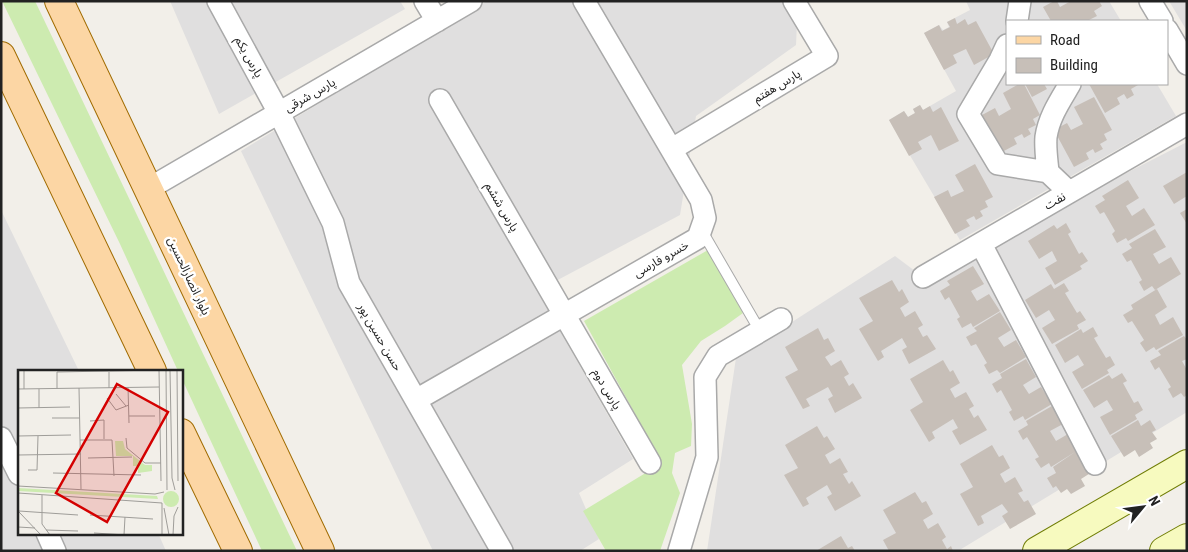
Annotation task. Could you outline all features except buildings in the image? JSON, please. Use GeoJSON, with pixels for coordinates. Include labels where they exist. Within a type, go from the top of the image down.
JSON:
{"type":"FeatureCollection","features":[{"type":"Feature","properties":{"kind":"main road","name":"بلوار انصارالحسین"},"geometry":{"type":"LineString","coordinates":[[59,1],[320,551]]}},
{"type":"Feature","properties":{"kind":"main road"},"geometry":{"type":"LineString","coordinates":[[1,56],[152,370]]}},
{"type":"Feature","properties":{"kind":"main road"},"geometry":{"type":"LineString","coordinates":[[182,435],[238,551]]}},
{"type":"Feature","properties":{"kind":"street","name":"پارس یکم"},"geometry":{"type":"LineString","coordinates":[[218,1],[279,113]]}},
{"type":"Feature","properties":{"kind":"street"},"geometry":{"type":"LineString","coordinates":[[425,1],[437,21]]}},
{"type":"Feature","properties":{"kind":"street","name":"پارس شرقی"},"geometry":{"type":"LineString","coordinates":[[148,189],[471,1]]}},
{"type":"Feature","properties":{"kind":"street","name":"خسرو فارسی"},"geometry":{"type":"LineString","coordinates":[[416,400],[698,238],[705,218],[701,200],[584,1]]}},
{"type":"Feature","properties":{"kind":"street","name":"پارس هفتم"},"geometry":{"type":"LineString","coordinates":[[672,149],[827,56],[794,1]]}},
{"type":"Feature","properties":{"kind":"street"},"geometry":{"type":"LineString","coordinates":[[1017,20],[1020,1]]}},
{"type":"Feature","properties":{"kind":"street"},"geometry":{"type":"LineString","coordinates":[[1150,1],[1161,20]]}},
{"type":"Feature","properties":{"kind":"street"},"geometry":{"type":"LineString","coordinates":[[1168,32],[1187,64]]}},
{"type":"Feature","properties":{"kind":"street"},"geometry":{"type":"LineString","coordinates":[[1006,47],[968,114],[998,164],[1048,172],[1069,192]]}},
{"type":"Feature","properties":{"kind":"street"},"geometry":{"type":"LineString","coordinates":[[1048,172],[1046,139],[1048,126],[1051,116],[1069,85]]}},
{"type":"Feature","properties":{"kind":"street","name":"پارس ششم"},"geometry":{"type":"LineString","coordinates":[[440,100],[564,315]]}},
{"type":"Feature","properties":{"kind":"street","name":"حسن حسین پور"},"geometry":{"type":"LineString","coordinates":[[279,113],[333,223],[349,283],[502,551]]}},
{"type":"Feature","properties":{"kind":"street","name":"نفت"},"geometry":{"type":"LineString","coordinates":[[923,277],[1187,124]]}},
{"type":"Feature","properties":{"kind":"street"},"geometry":{"type":"LineString","coordinates":[[981,244],[1095,464]]}},
{"type":"Feature","properties":{"kind":"street","name":"پارس دوم"},"geometry":{"type":"LineString","coordinates":[[564,315],[650,463]]}},
{"type":"Feature","properties":{"kind":"street"},"geometry":{"type":"LineString","coordinates":[[679,551],[707,457],[705,377],[718,356],[781,319]]}},
{"type":"Feature","properties":{"kind":"street"},"geometry":{"type":"LineString","coordinates":[[1,438],[18,472]]}},
{"type":"Feature","properties":{"kind":"street"},"geometry":{"type":"LineString","coordinates":[[1037,551],[1187,464]]}},
{"type":"Feature","properties":{"kind":"street"},"geometry":{"type":"LineString","coordinates":[[47,534],[55,551]]}},
{"type":"Feature","properties":{"kind":"street"},"geometry":{"type":"LineString","coordinates":[[1164,551],[1187,538]]}},
{"type":"Feature","properties":{"kind":"lane"},"geometry":{"type":"LineString","coordinates":[[701,230],[760,331]]}},
{"type":"Feature","properties":{"kind":"shaded area"},"geometry":{"type":"Polygon","coordinates":[[[170,1],[400,1],[405,9],[219,114],[170,1]]]}},
{"type":"Feature","properties":{"kind":"shaded area"},"geometry":{"type":"Polygon","coordinates":[[[487,1],[798,1],[796,45],[696,116],[680,215],[537,291],[633,459],[579,493],[599,539],[580,551],[433,551],[241,151],[487,1]]]}},
{"type":"Feature","properties":{"kind":"shaded area"},"geometry":{"type":"Polygon","coordinates":[[[966,1],[1109,1],[1120,20],[1006,20],[1006,85],[1158,85],[1176,116],[960,240],[889,120],[904,111],[908,117],[915,113],[913,109],[920,105],[923,110],[956,91],[924,33],[939,25],[943,30],[949,27],[947,22],[970,10],[966,1]]]}},
{"type":"Feature","properties":{"kind":"shaded area"},"geometry":{"type":"Polygon","coordinates":[[[1169,1],[1187,1],[1187,31],[1169,1]]]}},
{"type":"Feature","properties":{"kind":"shaded area"},"geometry":{"type":"Polygon","coordinates":[[[1187,142],[1187,412],[958,551],[707,551],[736,358],[895,256],[923,277],[1187,142]]]}},
{"type":"Feature","properties":{"kind":"shaded area"},"geometry":{"type":"Polygon","coordinates":[[[1,210],[79,370],[18,370],[18,534],[158,534],[166,551],[1,551],[1,210]]]}},
{"type":"Feature","properties":{"kind":"green space"},"geometry":{"type":"Polygon","coordinates":[[[2,1],[35,1],[297,551],[262,551],[182,379],[182,370],[178,370],[120,244],[2,1]]]}},
{"type":"Feature","properties":{"kind":"green space"},"geometry":{"type":"Polygon","coordinates":[[[708,250],[743,313],[701,341],[682,365],[692,424],[691,446],[675,453],[672,473],[680,493],[660,551],[606,551],[583,511],[662,463],[584,321],[708,250]]]}}]}
